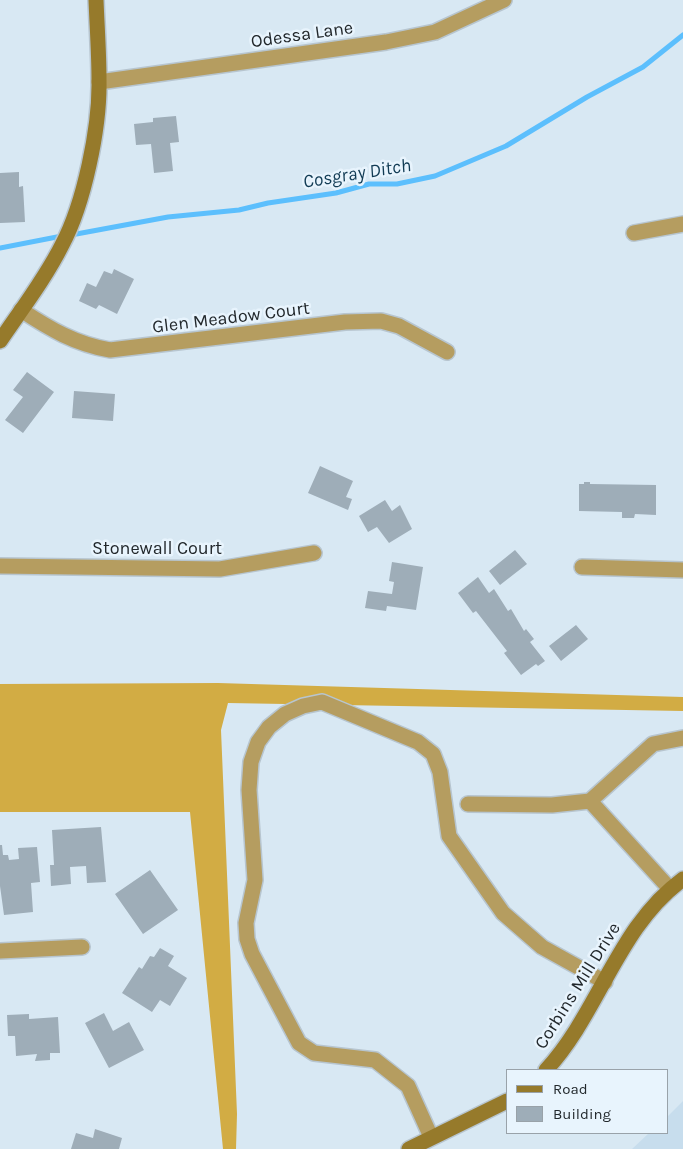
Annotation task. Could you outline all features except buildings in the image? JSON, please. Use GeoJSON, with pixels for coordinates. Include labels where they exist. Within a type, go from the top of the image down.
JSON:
{"type":"FeatureCollection","features":[{"type":"Feature","properties":{"kind":"street"},"geometry":{"type":"LineString","coordinates":[[0,341],[62,246],[73,222],[92,143],[99,82],[96,0]]}},
{"type":"Feature","properties":{"kind":"street","name":"Odessa Lane"},"geometry":{"type":"LineString","coordinates":[[99,82],[416,36],[435,32],[504,0]]}},
{"type":"Feature","properties":{"kind":"street"},"geometry":{"type":"LineString","coordinates":[[634,233],[683,224]]}},
{"type":"Feature","properties":{"kind":"street","name":"Glen Meadow Court"},"geometry":{"type":"LineString","coordinates":[[21,310],[63,336],[87,346],[110,350],[345,322],[381,321],[399,326],[447,352]]}},
{"type":"Feature","properties":{"kind":"street","name":"Stonewall Court"},"geometry":{"type":"LineString","coordinates":[[0,566],[220,569],[314,553]]}},
{"type":"Feature","properties":{"kind":"street"},"geometry":{"type":"LineString","coordinates":[[582,567],[683,570]]}},
{"type":"Feature","properties":{"kind":"street"},"geometry":{"type":"LineString","coordinates":[[431,1137],[408,1086],[375,1060],[314,1054],[299,1043],[252,954],[247,939],[246,923],[255,880],[249,790],[251,762],[258,742],[269,727],[297,708],[322,702],[418,742],[433,754],[440,772],[449,836],[503,913],[542,947],[605,982]]}},
{"type":"Feature","properties":{"kind":"street"},"geometry":{"type":"LineString","coordinates":[[468,804],[552,805],[590,801],[653,744],[683,738]]}},
{"type":"Feature","properties":{"kind":"street"},"geometry":{"type":"LineString","coordinates":[[590,801],[670,888]]}},
{"type":"Feature","properties":{"kind":"street","name":"Corbins Mill Drive"},"geometry":{"type":"LineString","coordinates":[[547,1069],[563,1052],[605,982],[626,941],[670,888],[683,879]]}},
{"type":"Feature","properties":{"kind":"street"},"geometry":{"type":"LineString","coordinates":[[0,951],[82,947]]}},
{"type":"Feature","properties":{"kind":"street"},"geometry":{"type":"LineString","coordinates":[[409,1149],[431,1137],[484,1114],[506,1102]]}},
{"type":"Feature","properties":{"kind":"shaded area"},"geometry":{"type":"Polygon","coordinates":[[[218,683],[683,697],[683,711],[228,703],[221,730],[237,1114],[236,1149],[223,1149],[190,812],[0,812],[0,684],[218,683]]]}},
{"type":"Feature","properties":{"kind":"shaded area"},"geometry":{"type":"Polygon","coordinates":[[[683,1101],[683,1149],[632,1149],[648,1134],[668,1134],[668,1116],[683,1101]]]}},
{"type":"Feature","properties":{"kind":"waterway","name":"Cosgray Ditch"},"geometry":{"type":"LineString","coordinates":[[71,235],[168,217],[239,210],[268,203],[336,193],[369,184],[397,184],[435,176],[506,146],[587,97],[643,67],[683,35]]}},
{"type":"Feature","properties":{"kind":"waterway","name":"Cosgray Ditch"},"geometry":{"type":"LineString","coordinates":[[0,248],[62,236]]}}]}
